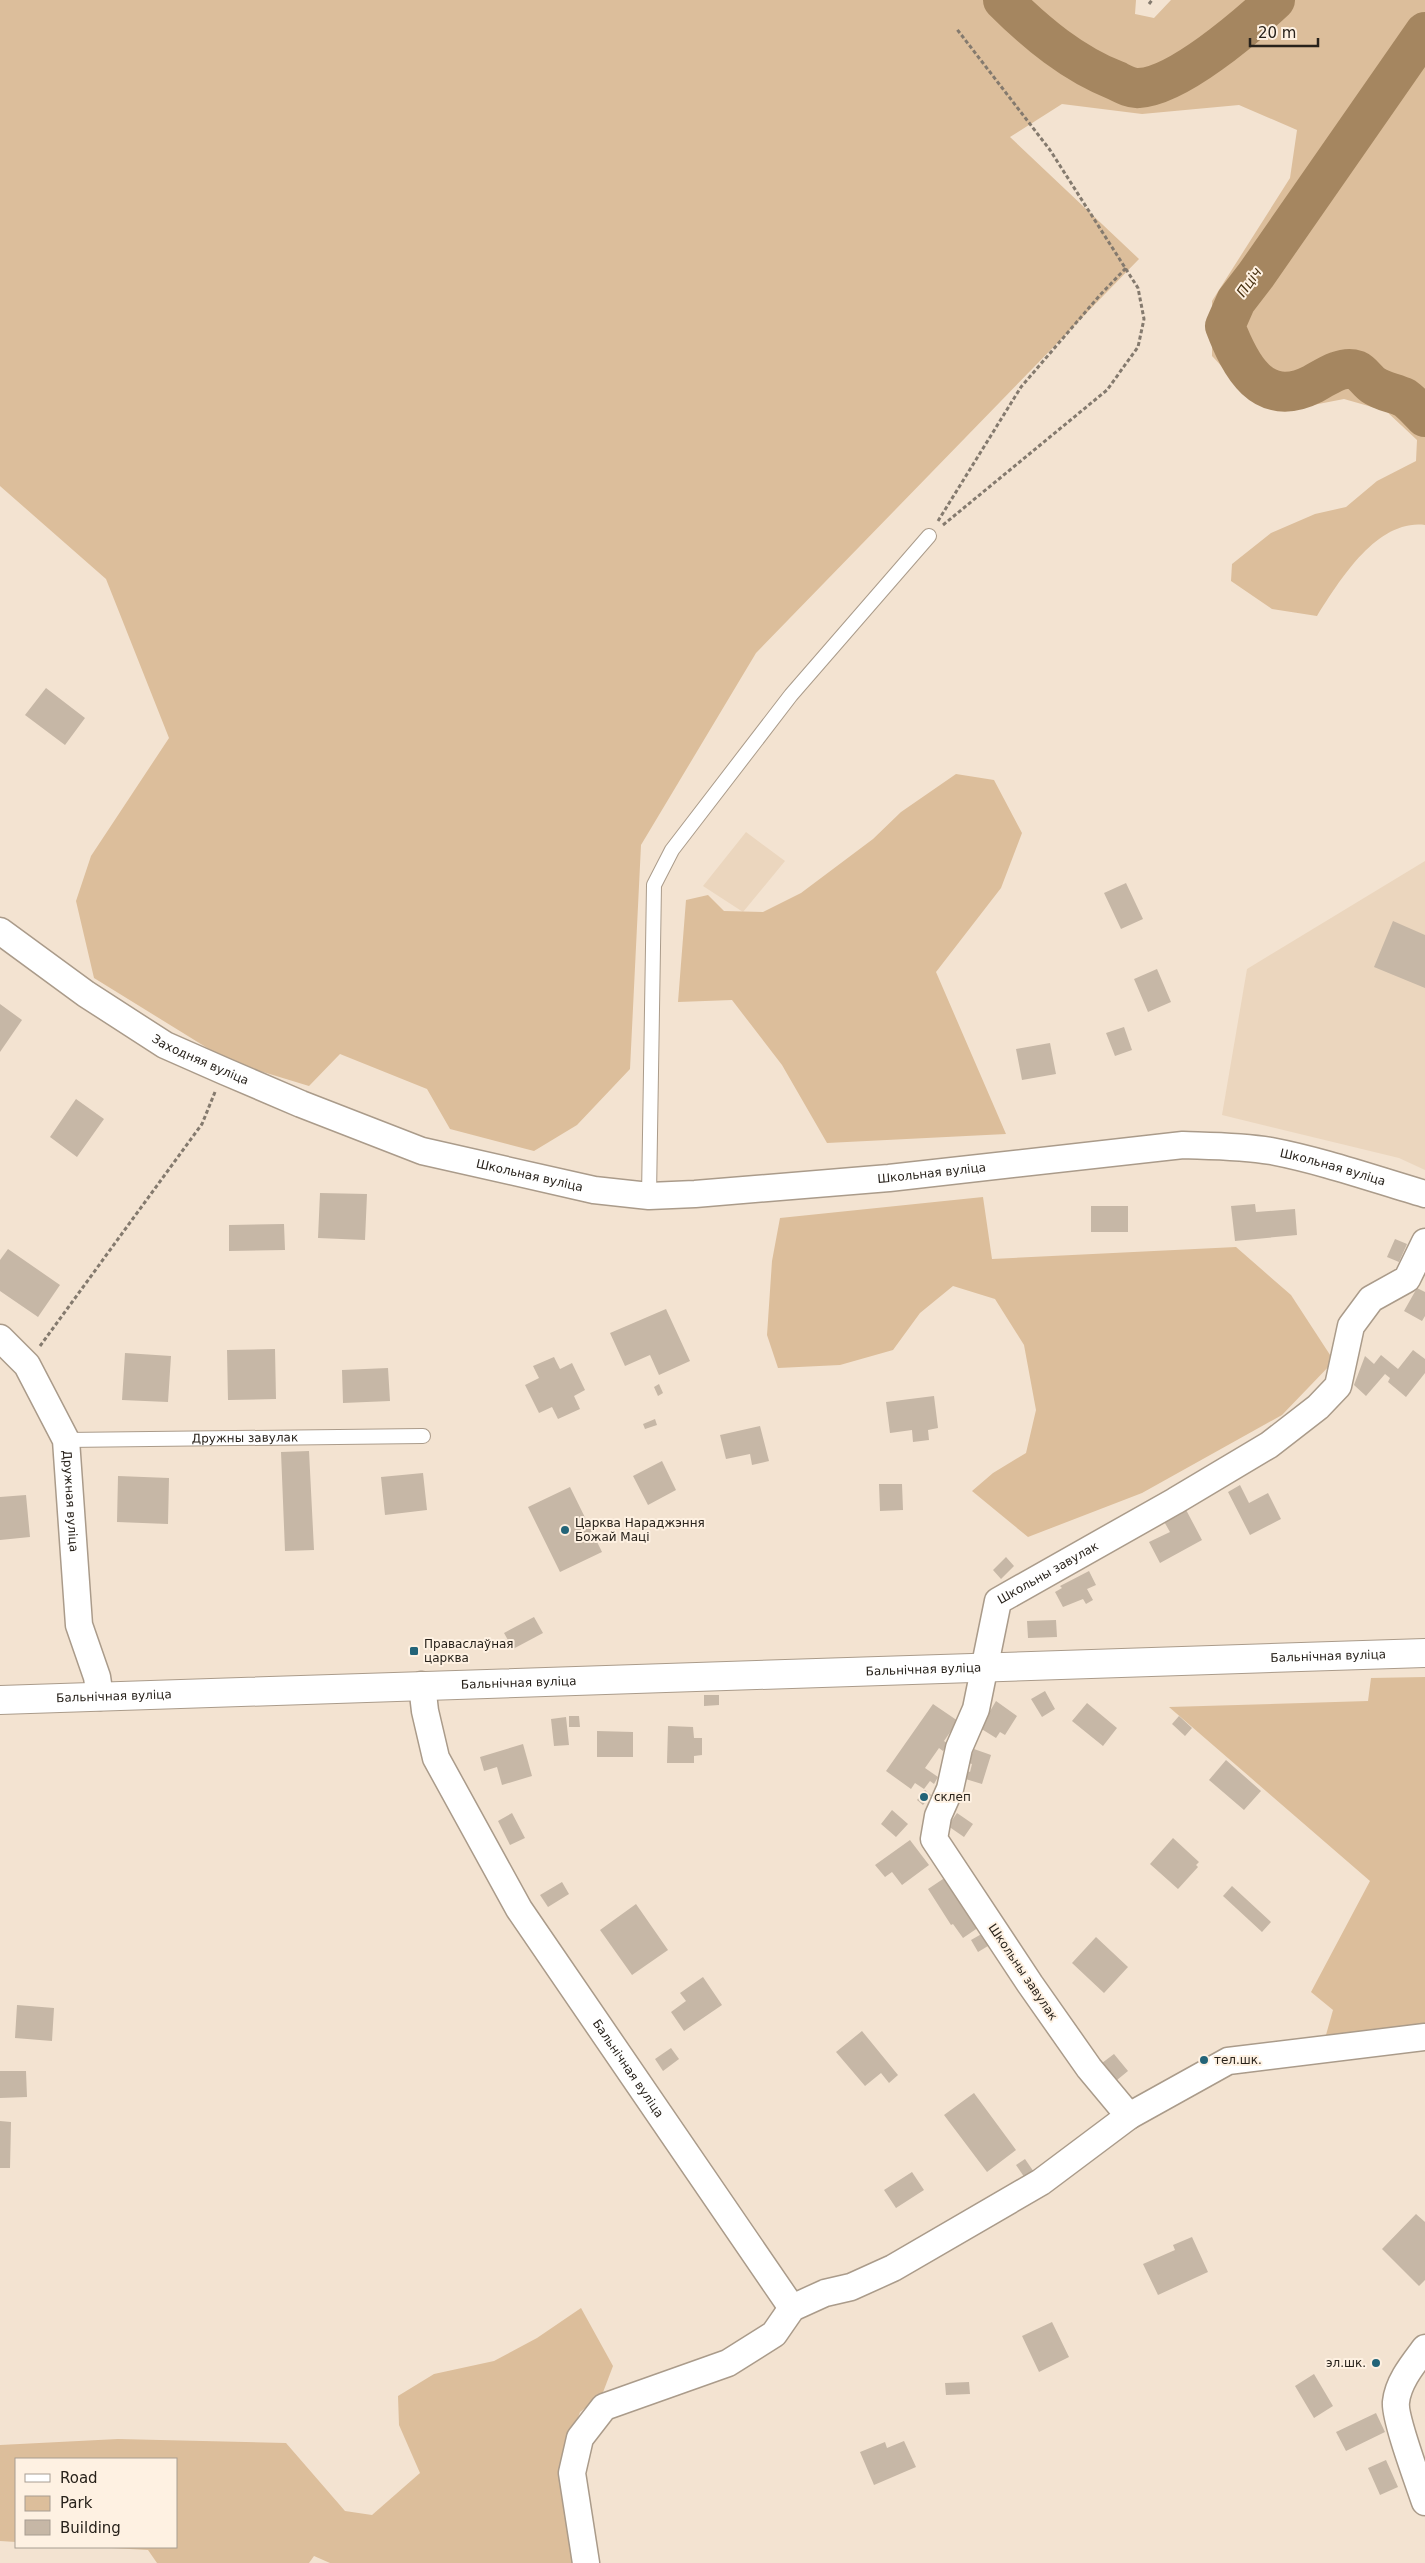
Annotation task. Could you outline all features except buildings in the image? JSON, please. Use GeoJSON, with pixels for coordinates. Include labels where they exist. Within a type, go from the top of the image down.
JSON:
{"type":"FeatureCollection","features":[{"type":"Feature","properties":{"kind":"street","name":"Заходняя вуліца"},"geometry":{"type":"LineString","coordinates":[[0,931],[86,994],[165,1045],[301,1104],[428,1152]]}},
{"type":"Feature","properties":{"kind":"street","name":"Школьная вуліца"},"geometry":{"type":"LineString","coordinates":[[428,1152],[594,1190],[649,1196],[889,1178],[1184,1145],[1228,1146],[1270,1151],[1320,1162],[1425,1194]]}},
{"type":"Feature","properties":{"kind":"street","name":"Школьны завулак"},"geometry":{"type":"LineString","coordinates":[[1130,2116],[1089,2068],[1030,1984],[934,1839],[938,1816],[950,1789],[959,1748],[976,1710],[998,1601],[1175,1501],[1269,1445],[1318,1407],[1338,1386],[1351,1326],[1372,1299],[1407,1280],[1425,1242]]}},
{"type":"Feature","properties":{"kind":"street","name":"Дружная вуліца"},"geometry":{"type":"LineString","coordinates":[[0,1338],[27,1365],[66,1440],[79,1625],[98,1677],[100,1697]]}},
{"type":"Feature","properties":{"kind":"street","name":"Бальнічная вуліца"},"geometry":{"type":"LineString","coordinates":[[0,1700],[1425,1653]]}},
{"type":"Feature","properties":{"kind":"street","name":"Бальнічная вуліца"},"geometry":{"type":"LineString","coordinates":[[422,1685],[425,1711],[436,1758],[519,1909],[792,2308]]}},
{"type":"Feature","properties":{"kind":"street"},"geometry":{"type":"LineString","coordinates":[[586,2563],[572,2472],[580,2438],[604,2407],[728,2363],[774,2334],[792,2308],[825,2293],[851,2287],[893,2268],[1000,2207],[1040,2182],[1130,2116],[1228,2060],[1425,2037]]}},
{"type":"Feature","properties":{"kind":"street"},"geometry":{"type":"LineString","coordinates":[[1425,2348],[1411,2366],[1401,2385],[1395,2404],[1425,2502]]}},
{"type":"Feature","properties":{"kind":"lane"},"geometry":{"type":"LineString","coordinates":[[649,1196],[654,884],[672,850],[791,694],[929,536]]}},
{"type":"Feature","properties":{"kind":"lane","name":"Дружны завулак"},"geometry":{"type":"LineString","coordinates":[[66,1440],[423,1436]]}},
{"type":"Feature","properties":{"kind":"path"},"geometry":{"type":"LineString","coordinates":[[1149,4],[1152,0]]}},
{"type":"Feature","properties":{"kind":"path"},"geometry":{"type":"LineString","coordinates":[[929,536],[1107,390],[1138,347],[1144,319],[1138,288],[1050,150],[956,28]]}},
{"type":"Feature","properties":{"kind":"path"},"geometry":{"type":"LineString","coordinates":[[929,536],[1021,387],[1100,295],[1126,268]]}},
{"type":"Feature","properties":{"kind":"path"},"geometry":{"type":"LineString","coordinates":[[27,1365],[202,1124],[224,1071]]}},
{"type":"Feature","properties":{"kind":"shaded area"},"geometry":{"type":"Polygon","coordinates":[[[746,832],[785,861],[743,912],[703,886],[746,832]]]}},
{"type":"Feature","properties":{"kind":"shaded area"},"geometry":{"type":"Polygon","coordinates":[[[1425,861],[1425,1170],[1399,1158],[1222,1115],[1247,969],[1425,861]]]}},
{"type":"Feature","properties":{"kind":"green space"},"geometry":{"type":"Polygon","coordinates":[[[0,0],[1136,0],[1135,14],[1154,18],[1171,0],[1425,0],[1425,525],[1408,526],[1391,532],[1376,542],[1349,570],[1317,616],[1272,609],[1231,581],[1232,564],[1271,533],[1315,514],[1346,507],[1377,481],[1416,461],[1417,440],[1386,411],[1344,399],[1308,406],[1257,404],[1212,356],[1212,301],[1290,178],[1297,130],[1239,105],[1142,114],[1062,104],[1010,137],[1139,259],[756,653],[641,845],[630,1069],[577,1125],[534,1151],[450,1129],[427,1089],[340,1054],[309,1086],[230,1062],[94,978],[76,901],[91,856],[169,738],[106,579],[0,486],[0,0]]]}},
{"type":"Feature","properties":{"kind":"green space"},"geometry":{"type":"Polygon","coordinates":[[[956,774],[994,780],[1022,833],[1001,888],[936,972],[1006,1134],[827,1143],[782,1065],[732,1000],[678,1002],[686,900],[708,895],[724,911],[763,912],[801,893],[873,839],[901,812],[956,774]]]}},
{"type":"Feature","properties":{"kind":"green space"},"geometry":{"type":"Polygon","coordinates":[[[983,1197],[992,1259],[1236,1247],[1291,1295],[1334,1361],[1282,1415],[1142,1493],[1028,1537],[972,1491],[993,1473],[1026,1453],[1036,1410],[1024,1345],[995,1299],[953,1286],[920,1313],[893,1350],[840,1365],[778,1368],[767,1335],[772,1261],[780,1218],[983,1197]]]}},
{"type":"Feature","properties":{"kind":"green space"},"geometry":{"type":"Polygon","coordinates":[[[1425,1677],[1425,2026],[1324,2042],[1333,2010],[1311,1992],[1370,1881],[1169,1707],[1368,1701],[1371,1678],[1425,1677]]]}},
{"type":"Feature","properties":{"kind":"green space"},"geometry":{"type":"Polygon","coordinates":[[[581,2308],[613,2366],[602,2395],[580,2412],[566,2452],[580,2563],[330,2563],[314,2556],[309,2563],[157,2563],[148,2550],[111,2548],[178,2548],[178,2458],[15,2458],[15,2542],[0,2541],[0,2445],[118,2439],[286,2443],[345,2511],[372,2515],[420,2473],[399,2425],[398,2396],[434,2374],[494,2361],[537,2338],[581,2308]]]}},
{"type":"Feature","properties":{"kind":"waterway","name":"Пціч"},"geometry":{"type":"LineString","coordinates":[[1003,0],[1042,36],[1070,57],[1101,74],[1136,88],[1155,85],[1192,66],[1230,39],[1275,0]]}},
{"type":"Feature","properties":{"kind":"waterway","name":"Пціч"},"geometry":{"type":"LineString","coordinates":[[1425,32],[1236,301],[1225,326],[1246,368],[1267,387],[1280,391],[1295,391],[1333,373],[1351,369],[1358,371],[1377,387],[1405,398],[1425,417]]}},
{"type":"Feature","properties":{"kind":"place","name":"Царква Нараджэння Божай Маці"},"geometry":{"type":"Point","coordinates":[565,1530]}},
{"type":"Feature","properties":{"kind":"place","name":"Праваслаўная царква"},"geometry":{"type":"Point","coordinates":[414,1651]}},
{"type":"Feature","properties":{"kind":"place","name":"склеп"},"geometry":{"type":"Point","coordinates":[924,1797]}},
{"type":"Feature","properties":{"kind":"place","name":"тел.шк."},"geometry":{"type":"Point","coordinates":[1204,2060]}},
{"type":"Feature","properties":{"kind":"place","name":"эл.шк."},"geometry":{"type":"Point","coordinates":[1376,2363]}}]}
